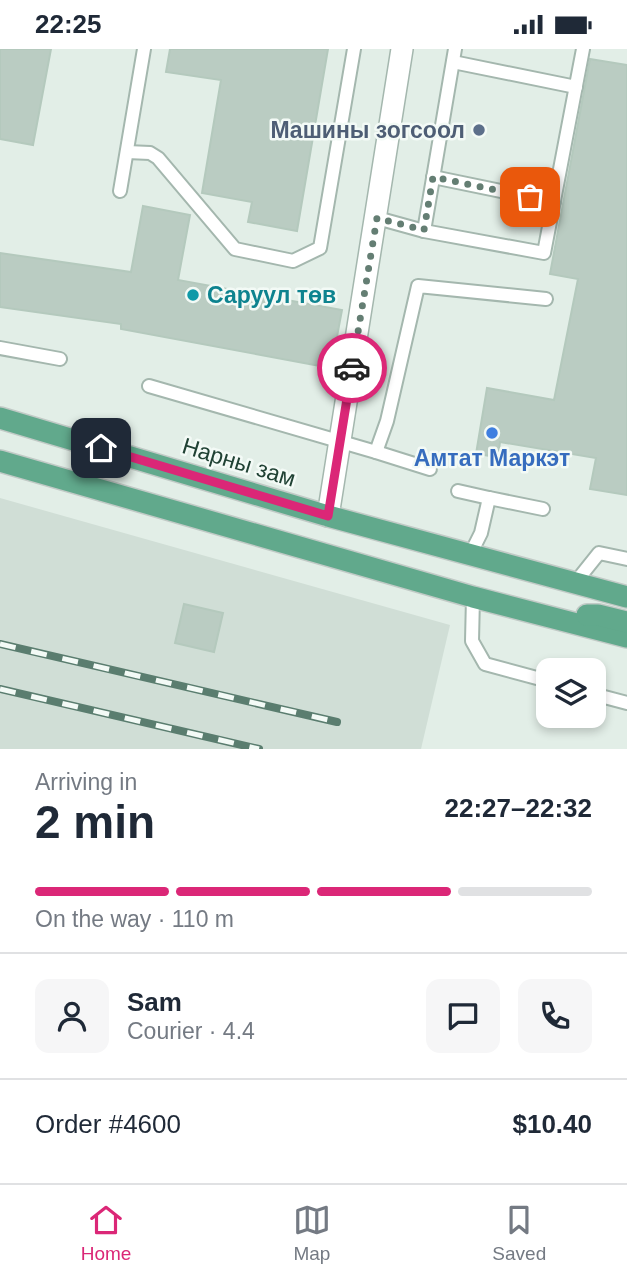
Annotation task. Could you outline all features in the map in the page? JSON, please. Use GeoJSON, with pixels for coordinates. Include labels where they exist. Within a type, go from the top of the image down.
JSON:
{"type":"FeatureCollection","features":[{"type":"Feature","properties":{"kind":"main road","name":"Нарны зам"},"geometry":{"type":"LineString","coordinates":[[0,418],[328,516],[627,597]]}},
{"type":"Feature","properties":{"kind":"main road"},"geometry":{"type":"LineString","coordinates":[[0,461],[473,597],[627,637]]}},
{"type":"Feature","properties":{"kind":"main road"},"geometry":{"type":"LineString","coordinates":[[550,617],[598,615],[627,622]]}},
{"type":"Feature","properties":{"kind":"street"},"geometry":{"type":"LineString","coordinates":[[328,516],[402,49]]}},
{"type":"Feature","properties":{"kind":"lane"},"geometry":{"type":"LineString","coordinates":[[120,191],[144,49]]}},
{"type":"Feature","properties":{"kind":"lane"},"geometry":{"type":"LineString","coordinates":[[127,152],[150,153],[158,158],[235,249],[293,261],[302,257],[320,248],[354,49]]}},
{"type":"Feature","properties":{"kind":"lane"},"geometry":{"type":"LineString","coordinates":[[377,218],[424,230],[544,253],[583,49]]}},
{"type":"Feature","properties":{"kind":"lane"},"geometry":{"type":"LineString","coordinates":[[424,230],[454,56],[576,87]]}},
{"type":"Feature","properties":{"kind":"lane"},"geometry":{"type":"LineString","coordinates":[[433,177],[554,202]]}},
{"type":"Feature","properties":{"kind":"lane"},"geometry":{"type":"LineString","coordinates":[[376,452],[387,421],[418,286],[546,299]]}},
{"type":"Feature","properties":{"kind":"lane"},"geometry":{"type":"LineString","coordinates":[[0,348],[60,359]]}},
{"type":"Feature","properties":{"kind":"lane"},"geometry":{"type":"LineString","coordinates":[[149,386],[430,469]]}},
{"type":"Feature","properties":{"kind":"lane"},"geometry":{"type":"LineString","coordinates":[[458,491],[543,509]]}},
{"type":"Feature","properties":{"kind":"lane"},"geometry":{"type":"LineString","coordinates":[[470,555],[481,533],[489,498]]}},
{"type":"Feature","properties":{"kind":"lane"},"geometry":{"type":"LineString","coordinates":[[575,583],[599,553],[627,559]]}},
{"type":"Feature","properties":{"kind":"lane"},"geometry":{"type":"LineString","coordinates":[[473,597],[472,641],[485,664],[536,678]]}},
{"type":"Feature","properties":{"kind":"lane"},"geometry":{"type":"LineString","coordinates":[[606,697],[627,703]]}},
{"type":"Feature","properties":{"kind":"shaded area"},"geometry":{"type":"Polygon","coordinates":[[[0,498],[450,625],[421,749],[0,749],[0,498]]]}},
{"type":"Feature","properties":{"kind":"building"},"geometry":{"type":"Polygon","coordinates":[[[0,49],[51,49],[33,145],[0,139],[0,49]]]}},
{"type":"Feature","properties":{"kind":"building"},"geometry":{"type":"Polygon","coordinates":[[[170,49],[328,49],[297,231],[248,222],[252,202],[202,193],[221,80],[166,72],[170,49]]]}},
{"type":"Feature","properties":{"kind":"building"},"geometry":{"type":"Polygon","coordinates":[[[590,59],[627,65],[627,495],[590,489],[596,458],[500,442],[498,457],[476,454],[487,388],[554,400],[578,279],[550,274],[590,59]]]}},
{"type":"Feature","properties":{"kind":"building","name":"Саруул төв"},"geometry":{"type":"Polygon","coordinates":[[[143,206],[190,215],[178,280],[342,310],[331,368],[121,329],[121,324],[0,307],[0,253],[131,272],[143,206]]]}},
{"type":"Feature","properties":{"kind":"building"},"geometry":{"type":"Polygon","coordinates":[[[184,604],[223,613],[214,652],[175,643],[184,604]]]}},
{"type":"Feature","properties":{"kind":"railway"},"geometry":{"type":"LineString","coordinates":[[0,644],[337,722]]}},
{"type":"Feature","properties":{"kind":"railway"},"geometry":{"type":"LineString","coordinates":[[0,689],[259,749]]}},
{"type":"Feature","properties":{"kind":"way so far"},"geometry":{"type":"LineString","coordinates":[[352,368],[377,218],[424,230],[433,177],[530,197]]}},
{"type":"Feature","properties":{"kind":"place","name":"Машины зогсоол"},"geometry":{"type":"Point","coordinates":[479,130]}},
{"type":"Feature","properties":{"kind":"place","name":"Саруул төв"},"geometry":{"type":"Point","coordinates":[193,295]}},
{"type":"Feature","properties":{"kind":"place","name":"Амтат Маркэт"},"geometry":{"type":"Point","coordinates":[492,433]}},
{"type":"Feature","properties":{"kind":"route"},"geometry":{"type":"LineString","coordinates":[[101,448],[328,516],[352,368]]}}]}
